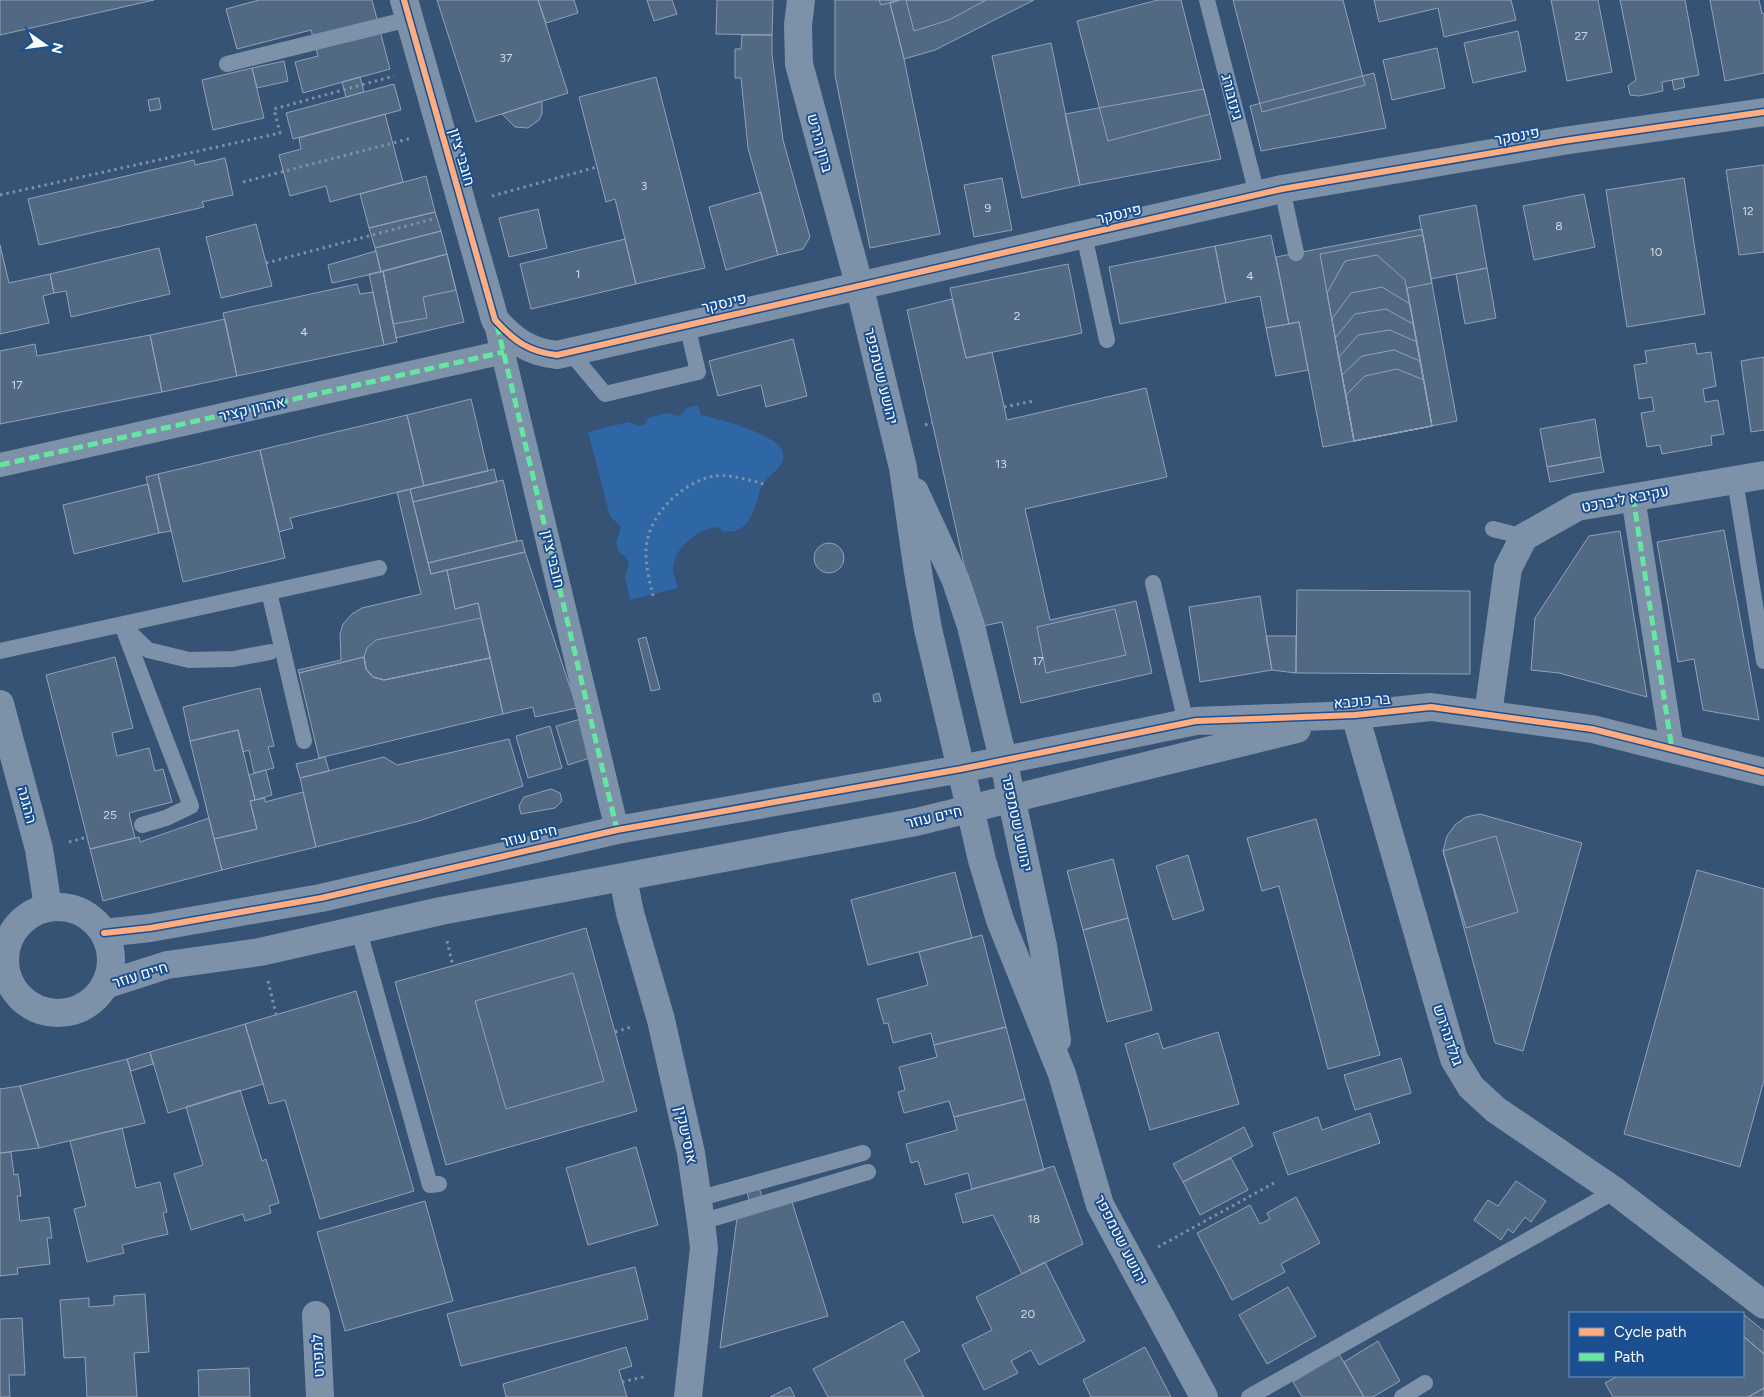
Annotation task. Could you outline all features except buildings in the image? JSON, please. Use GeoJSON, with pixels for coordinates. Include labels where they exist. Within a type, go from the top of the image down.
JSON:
{"type":"FeatureCollection","features":[{"type":"Feature","properties":{"kind":"street","name":"ברון הירש"},"geometry":{"type":"LineString","coordinates":[[801,0],[798,25],[799,64],[859,284]]}},
{"type":"Feature","properties":{"kind":"street","name":"חובבי ציון"},"geometry":{"type":"LineString","coordinates":[[407,9],[504,352],[617,830]]}},
{"type":"Feature","properties":{"kind":"street","name":"פינסקר"},"geometry":{"type":"LineString","coordinates":[[495,320],[512,339],[527,348],[540,353],[557,355],[1270,191],[1562,141],[1764,112]]}},
{"type":"Feature","properties":{"kind":"street","name":"יהושע שטמפפר"},"geometry":{"type":"LineString","coordinates":[[859,284],[904,468],[928,629],[982,860],[1012,952],[1062,1074],[1100,1205],[1204,1397]]}},
{"type":"Feature","properties":{"kind":"street","name":"אהרון קציר"},"geometry":{"type":"LineString","coordinates":[[0,465],[504,352]]}},
{"type":"Feature","properties":{"kind":"street","name":"יהושע שטמפפר"},"geometry":{"type":"LineString","coordinates":[[904,468],[956,580],[971,626],[1003,759],[1043,946],[1062,1074]]}},
{"type":"Feature","properties":{"kind":"street","name":"עקיבא ליברכט"},"geometry":{"type":"LineString","coordinates":[[1524,537],[1577,507],[1764,475]]}},
{"type":"Feature","properties":{"kind":"street"},"geometry":{"type":"LineString","coordinates":[[1633,497],[1672,749]]}},
{"type":"Feature","properties":{"kind":"street"},"geometry":{"type":"LineString","coordinates":[[1488,714],[1508,568],[1524,537]]}},
{"type":"Feature","properties":{"kind":"street","name":"ההגנה"},"geometry":{"type":"LineString","coordinates":[[0,704],[40,849],[48,907]]}},
{"type":"Feature","properties":{"kind":"street","name":"בר כוכבא"},"geometry":{"type":"LineString","coordinates":[[961,769],[1186,723],[1354,715],[1431,707],[1592,729],[1764,772]]}},
{"type":"Feature","properties":{"kind":"street","name":"בר כוכבא"},"geometry":{"type":"LineString","coordinates":[[969,809],[1354,715]]}},
{"type":"Feature","properties":{"kind":"street","name":"גולדנהירש"},"geometry":{"type":"LineString","coordinates":[[1354,715],[1454,1059],[1471,1087],[1496,1110],[1615,1192],[1764,1305]]}},
{"type":"Feature","properties":{"kind":"street","name":"חיים עוזר"},"geometry":{"type":"LineString","coordinates":[[104,933],[150,928],[321,898],[617,830],[961,769]]}},
{"type":"Feature","properties":{"kind":"street","name":"חיים עוזר"},"geometry":{"type":"LineString","coordinates":[[105,985],[168,965],[260,952],[360,931],[440,911],[916,822],[969,809]]}},
{"type":"Feature","properties":{"kind":"street"},"geometry":{"type":"LineString","coordinates":[[916,822],[934,824],[950,829],[971,845],[982,860]]}},
{"type":"Feature","properties":{"kind":"street","name":"אוסישקין"},"geometry":{"type":"LineString","coordinates":[[623,878],[630,913],[661,1020],[691,1153],[704,1248],[688,1397]]}},
{"type":"Feature","properties":{"kind":"street"},"geometry":{"type":"LineString","coordinates":[[48,907],[64,907],[80,911],[94,920],[104,933],[112,959],[110,973],[105,985],[95,999],[82,1009],[66,1014],[49,1014],[33,1008],[20,998],[10,985],[2,953],[19,923],[32,913],[48,907]]}},
{"type":"Feature","properties":{"kind":"street"},"geometry":{"type":"LineString","coordinates":[[0,1008],[33,1008]]}},
{"type":"Feature","properties":{"kind":"street","name":"למפרט"},"geometry":{"type":"LineString","coordinates":[[316,1315],[320,1397]]}},
{"type":"Feature","properties":{"kind":"lane","name":"גינזבורג"},"geometry":{"type":"LineString","coordinates":[[1206,0],[1270,191],[1296,253]]}},
{"type":"Feature","properties":{"kind":"lane"},"geometry":{"type":"LineString","coordinates":[[227,64],[407,9]]}},
{"type":"Feature","properties":{"kind":"lane"},"geometry":{"type":"LineString","coordinates":[[1084,235],[1107,340]]}},
{"type":"Feature","properties":{"kind":"lane"},"geometry":{"type":"LineString","coordinates":[[570,352],[606,394],[615,392],[698,372],[686,325]]}},
{"type":"Feature","properties":{"kind":"lane"},"geometry":{"type":"LineString","coordinates":[[1735,480],[1764,662]]}},
{"type":"Feature","properties":{"kind":"lane"},"geometry":{"type":"LineString","coordinates":[[1493,529],[1524,537]]}},
{"type":"Feature","properties":{"kind":"lane"},"geometry":{"type":"LineString","coordinates":[[0,652],[379,568]]}},
{"type":"Feature","properties":{"kind":"lane"},"geometry":{"type":"LineString","coordinates":[[1153,583],[1186,723]]}},
{"type":"Feature","properties":{"kind":"lane"},"geometry":{"type":"LineString","coordinates":[[269,592],[304,741]]}},
{"type":"Feature","properties":{"kind":"lane"},"geometry":{"type":"LineString","coordinates":[[128,623],[155,641],[192,651],[269,648]]}},
{"type":"Feature","properties":{"kind":"lane"},"geometry":{"type":"LineString","coordinates":[[128,623],[191,806],[166,818],[142,825]]}},
{"type":"Feature","properties":{"kind":"lane"},"geometry":{"type":"LineString","coordinates":[[360,931],[430,1186],[439,1184]]}},
{"type":"Feature","properties":{"kind":"lane"},"geometry":{"type":"LineString","coordinates":[[699,1211],[863,1153]]}},
{"type":"Feature","properties":{"kind":"lane"},"geometry":{"type":"LineString","coordinates":[[699,1211],[868,1172]]}},
{"type":"Feature","properties":{"kind":"lane"},"geometry":{"type":"LineString","coordinates":[[1249,1397],[1615,1192]]}},
{"type":"Feature","properties":{"kind":"lane"},"geometry":{"type":"LineString","coordinates":[[1402,1397],[1425,1383]]}},
{"type":"Feature","properties":{"kind":"path"},"geometry":{"type":"LineString","coordinates":[[0,195],[280,133],[274,109],[423,68]]}},
{"type":"Feature","properties":{"kind":"path"},"geometry":{"type":"LineString","coordinates":[[243,182],[441,130]]}},
{"type":"Feature","properties":{"kind":"path"},"geometry":{"type":"LineString","coordinates":[[266,263],[463,208],[597,167]]}},
{"type":"Feature","properties":{"kind":"path"},"geometry":{"type":"LineString","coordinates":[[1004,407],[1033,401]]}},
{"type":"Feature","properties":{"kind":"path"},"geometry":{"type":"LineString","coordinates":[[653,596],[646,550],[653,523],[671,499],[692,483],[716,476],[738,478],[764,484]]}},
{"type":"Feature","properties":{"kind":"path"},"geometry":{"type":"LineString","coordinates":[[1132,1261],[1274,1183]]}},
{"type":"Feature","properties":{"kind":"path"},"geometry":{"type":"LineString","coordinates":[[622,1382],[647,1376]]}},
{"type":"Feature","properties":{"kind":"shaded area"},"geometry":{"type":"Polygon","coordinates":[[[698,405],[701,415],[747,428],[771,440],[779,446],[784,458],[777,470],[763,484],[751,516],[744,526],[731,531],[722,531],[719,527],[711,528],[695,535],[682,546],[674,561],[673,569],[678,588],[630,600],[625,577],[629,563],[625,556],[619,552],[616,542],[621,527],[610,516],[588,432],[628,422],[639,426],[645,424],[648,418],[667,413],[678,416],[686,408],[698,405]]]}},
{"type":"Feature","properties":{"kind":"marked path"},"geometry":{"type":"LineString","coordinates":[[497,325],[617,830]]}},
{"type":"Feature","properties":{"kind":"marked path"},"geometry":{"type":"LineString","coordinates":[[0,465],[504,352]]}},
{"type":"Feature","properties":{"kind":"marked path"},"geometry":{"type":"LineString","coordinates":[[1633,497],[1672,749]]}},
{"type":"Feature","properties":{"kind":"cycle path"},"geometry":{"type":"LineString","coordinates":[[404,0],[495,320],[516,340],[530,348],[557,355],[1282,189],[1563,141],[1764,112]]}},
{"type":"Feature","properties":{"kind":"cycle path"},"geometry":{"type":"LineString","coordinates":[[104,933],[150,928],[321,898],[617,830],[961,769],[1196,721],[1355,715],[1431,707],[1592,729],[1764,772]]}}]}
